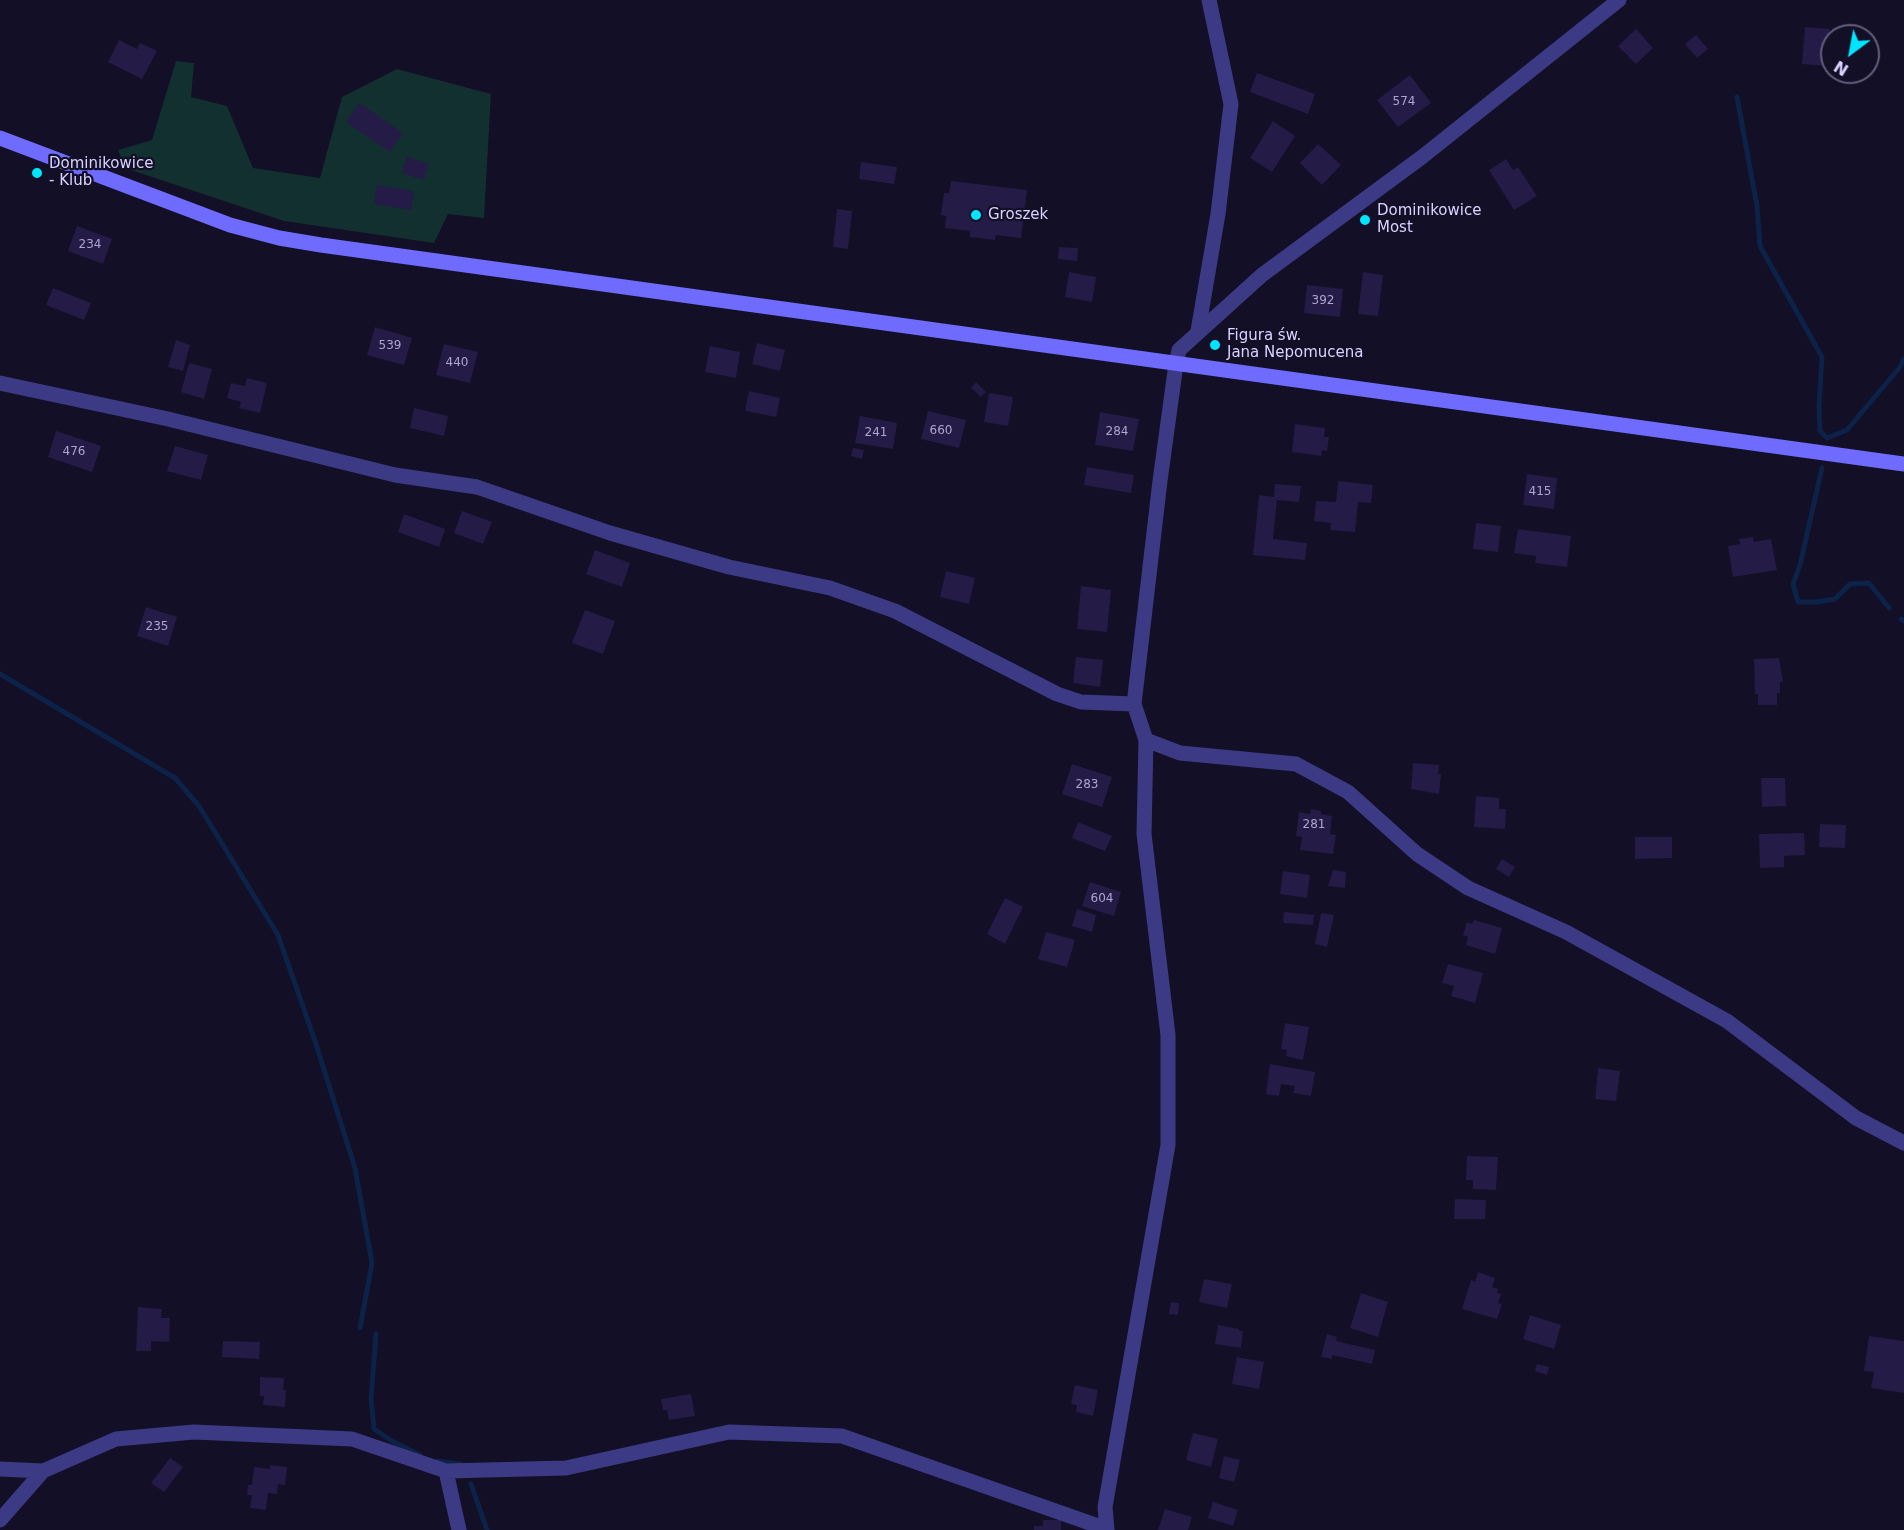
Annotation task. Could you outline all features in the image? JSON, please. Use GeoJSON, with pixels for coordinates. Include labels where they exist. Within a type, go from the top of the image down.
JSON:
{"type":"FeatureCollection","features":[{"type":"Feature","properties":{"kind":"main road"},"geometry":{"type":"LineString","coordinates":[[0,138],[230,225],[279,238],[458,266],[1904,464]]}},
{"type":"Feature","properties":{"kind":"street"},"geometry":{"type":"LineString","coordinates":[[1198,331],[1218,214],[1231,104],[1209,0]]}},
{"type":"Feature","properties":{"kind":"street"},"geometry":{"type":"LineString","coordinates":[[3,1517],[43,1471],[116,1438],[194,1432],[352,1439],[446,1471],[566,1468],[729,1432],[842,1436],[1107,1529],[1105,1508],[1168,1145],[1168,1035],[1144,834],[1146,740],[1134,704],[1160,481],[1179,350],[1263,275],[1422,157],[1619,0]]}},
{"type":"Feature","properties":{"kind":"street"},"geometry":{"type":"LineString","coordinates":[[0,383],[168,419],[395,475],[477,487],[610,533],[729,567],[830,588],[895,611],[1057,694],[1081,702],[1134,704]]}},
{"type":"Feature","properties":{"kind":"street"},"geometry":{"type":"LineString","coordinates":[[1146,740],[1180,753],[1296,764],[1348,792],[1417,854],[1468,888],[1566,932],[1727,1021],[1856,1119],[1904,1143]]}},
{"type":"Feature","properties":{"kind":"street"},"geometry":{"type":"LineString","coordinates":[[0,1469],[43,1471]]}},
{"type":"Feature","properties":{"kind":"street"},"geometry":{"type":"LineString","coordinates":[[446,1471],[459,1530]]}},
{"type":"Feature","properties":{"kind":"street"},"geometry":{"type":"LineString","coordinates":[[0,1498],[3,1517]]}},
{"type":"Feature","properties":{"kind":"green space"},"geometry":{"type":"Polygon","coordinates":[[[176,61],[194,63],[191,97],[227,106],[253,168],[320,178],[342,97],[397,69],[491,94],[484,218],[448,214],[434,243],[284,221],[125,168],[118,150],[152,140],[176,61]]]}},
{"type":"Feature","properties":{"kind":"building"},"geometry":{"type":"Polygon","coordinates":[[[1805,27],[1820,28],[1820,65],[1802,64],[1805,27]]]}},
{"type":"Feature","properties":{"kind":"building"},"geometry":{"type":"Polygon","coordinates":[[[1636,29],[1653,48],[1636,64],[1618,46],[1636,29]]]}},
{"type":"Feature","properties":{"kind":"building"},"geometry":{"type":"Polygon","coordinates":[[[1696,35],[1708,49],[1697,58],[1685,44],[1696,35]]]}},
{"type":"Feature","properties":{"kind":"building"},"geometry":{"type":"Polygon","coordinates":[[[119,40],[137,49],[140,43],[157,51],[142,79],[108,62],[119,40]]]}},
{"type":"Feature","properties":{"kind":"building"},"geometry":{"type":"Polygon","coordinates":[[[1257,73],[1315,94],[1308,114],[1250,92],[1257,73]]]}},
{"type":"Feature","properties":{"kind":"building"},"geometry":{"type":"Polygon","coordinates":[[[1410,75],[1431,103],[1398,127],[1377,100],[1410,75]]]}},
{"type":"Feature","properties":{"kind":"building"},"geometry":{"type":"Polygon","coordinates":[[[359,103],[403,133],[390,152],[346,122],[359,103]]]}},
{"type":"Feature","properties":{"kind":"building"},"geometry":{"type":"Polygon","coordinates":[[[1273,121],[1295,136],[1272,172],[1250,158],[1273,121]]]}},
{"type":"Feature","properties":{"kind":"building"},"geometry":{"type":"Polygon","coordinates":[[[1318,144],[1341,165],[1322,185],[1300,163],[1318,144]]]}},
{"type":"Feature","properties":{"kind":"building"},"geometry":{"type":"Polygon","coordinates":[[[407,156],[429,164],[424,180],[402,173],[407,156]]]}},
{"type":"Feature","properties":{"kind":"building"},"geometry":{"type":"Polygon","coordinates":[[[1506,159],[1513,170],[1518,167],[1537,196],[1514,210],[1489,170],[1506,159]]]}},
{"type":"Feature","properties":{"kind":"building"},"geometry":{"type":"Polygon","coordinates":[[[861,162],[897,167],[894,184],[859,179],[861,162]]]}},
{"type":"Feature","properties":{"kind":"building"},"geometry":{"type":"Polygon","coordinates":[[[951,181],[1027,190],[1021,238],[996,235],[995,240],[970,237],[970,231],[945,228],[946,216],[941,215],[944,193],[949,193],[951,181]]]}},
{"type":"Feature","properties":{"kind":"building"},"geometry":{"type":"Polygon","coordinates":[[[377,185],[414,191],[411,210],[374,204],[377,185]]]}},
{"type":"Feature","properties":{"kind":"building"},"geometry":{"type":"Polygon","coordinates":[[[837,209],[852,211],[848,249],[833,247],[837,209]]]}},
{"type":"Feature","properties":{"kind":"building"},"geometry":{"type":"Polygon","coordinates":[[[77,226],[112,239],[103,264],[68,251],[77,226]]]}},
{"type":"Feature","properties":{"kind":"building"},"geometry":{"type":"Polygon","coordinates":[[[1059,247],[1078,248],[1077,261],[1058,259],[1059,247]]]}},
{"type":"Feature","properties":{"kind":"building"},"geometry":{"type":"Polygon","coordinates":[[[1069,272],[1096,277],[1092,302],[1065,297],[1069,272]]]}},
{"type":"Feature","properties":{"kind":"building"},"geometry":{"type":"Polygon","coordinates":[[[1363,272],[1383,275],[1378,316],[1358,314],[1363,272]]]}},
{"type":"Feature","properties":{"kind":"building"},"geometry":{"type":"Polygon","coordinates":[[[1307,285],[1343,289],[1340,317],[1304,313],[1307,285]]]}},
{"type":"Feature","properties":{"kind":"building"},"geometry":{"type":"Polygon","coordinates":[[[53,288],[91,303],[84,320],[46,305],[53,288]]]}},
{"type":"Feature","properties":{"kind":"building"},"geometry":{"type":"Polygon","coordinates":[[[375,327],[412,338],[404,365],[367,355],[375,327]]]}},
{"type":"Feature","properties":{"kind":"building"},"geometry":{"type":"Polygon","coordinates":[[[176,340],[190,345],[183,371],[168,367],[176,340]]]}},
{"type":"Feature","properties":{"kind":"building"},"geometry":{"type":"Polygon","coordinates":[[[757,343],[785,350],[780,371],[752,364],[757,343]]]}},
{"type":"Feature","properties":{"kind":"building"},"geometry":{"type":"Polygon","coordinates":[[[444,344],[478,352],[470,383],[436,375],[444,344]]]}},
{"type":"Feature","properties":{"kind":"building"},"geometry":{"type":"Polygon","coordinates":[[[710,346],[740,352],[736,378],[705,372],[710,346]]]}},
{"type":"Feature","properties":{"kind":"building"},"geometry":{"type":"Polygon","coordinates":[[[189,363],[212,369],[204,399],[181,392],[189,363]]]}},
{"type":"Feature","properties":{"kind":"building"},"geometry":{"type":"Polygon","coordinates":[[[247,378],[267,383],[260,413],[239,408],[241,402],[227,398],[231,383],[245,386],[247,378]]]}},
{"type":"Feature","properties":{"kind":"building"},"geometry":{"type":"Polygon","coordinates":[[[976,382],[986,392],[981,397],[971,388],[976,382]]]}},
{"type":"Feature","properties":{"kind":"building"},"geometry":{"type":"Polygon","coordinates":[[[749,391],[780,398],[776,417],[745,411],[749,391]]]}},
{"type":"Feature","properties":{"kind":"building"},"geometry":{"type":"Polygon","coordinates":[[[989,393],[1013,397],[1008,426],[984,422],[989,393]]]}},
{"type":"Feature","properties":{"kind":"building"},"geometry":{"type":"Polygon","coordinates":[[[414,408],[448,416],[444,436],[410,428],[414,408]]]}},
{"type":"Feature","properties":{"kind":"building"},"geometry":{"type":"Polygon","coordinates":[[[928,411],[966,420],[959,448],[921,439],[928,411]]]}},
{"type":"Feature","properties":{"kind":"building"},"geometry":{"type":"Polygon","coordinates":[[[1100,412],[1139,419],[1133,451],[1095,445],[1100,412]]]}},
{"type":"Feature","properties":{"kind":"building"},"geometry":{"type":"Polygon","coordinates":[[[860,416],[897,423],[893,449],[855,443],[860,416]]]}},
{"type":"Feature","properties":{"kind":"building"},"geometry":{"type":"Polygon","coordinates":[[[1295,424],[1325,428],[1324,437],[1329,437],[1327,451],[1322,450],[1321,456],[1292,452],[1295,424]]]}},
{"type":"Feature","properties":{"kind":"building"},"geometry":{"type":"Polygon","coordinates":[[[56,431],[101,446],[92,472],[48,457],[56,431]]]}},
{"type":"Feature","properties":{"kind":"building"},"geometry":{"type":"Polygon","coordinates":[[[175,446],[208,455],[201,480],[167,471],[175,446]]]}},
{"type":"Feature","properties":{"kind":"building"},"geometry":{"type":"Polygon","coordinates":[[[853,448],[864,450],[862,459],[851,456],[853,448]]]}},
{"type":"Feature","properties":{"kind":"building"},"geometry":{"type":"Polygon","coordinates":[[[1087,467],[1134,475],[1131,493],[1084,485],[1087,467]]]}},
{"type":"Feature","properties":{"kind":"building"},"geometry":{"type":"Polygon","coordinates":[[[1527,474],[1557,478],[1554,509],[1523,505],[1527,474]]]}},
{"type":"Feature","properties":{"kind":"building"},"geometry":{"type":"Polygon","coordinates":[[[1338,481],[1373,485],[1371,503],[1358,502],[1355,532],[1330,530],[1331,523],[1314,521],[1316,501],[1336,502],[1338,481]]]}},
{"type":"Feature","properties":{"kind":"building"},"geometry":{"type":"Polygon","coordinates":[[[1275,484],[1301,486],[1299,502],[1277,500],[1273,539],[1307,543],[1305,560],[1253,555],[1259,495],[1274,497],[1275,484]]]}},
{"type":"Feature","properties":{"kind":"building"},"geometry":{"type":"Polygon","coordinates":[[[462,511],[492,522],[483,544],[454,533],[462,511]]]}},
{"type":"Feature","properties":{"kind":"building"},"geometry":{"type":"Polygon","coordinates":[[[404,514],[445,529],[439,547],[398,532],[404,514]]]}},
{"type":"Feature","properties":{"kind":"building"},"geometry":{"type":"Polygon","coordinates":[[[1476,523],[1501,526],[1498,552],[1473,549],[1476,523]]]}},
{"type":"Feature","properties":{"kind":"building"},"geometry":{"type":"Polygon","coordinates":[[[1518,529],[1571,536],[1567,567],[1535,563],[1536,556],[1514,553],[1518,529]]]}},
{"type":"Feature","properties":{"kind":"building"},"geometry":{"type":"Polygon","coordinates":[[[1753,537],[1754,542],[1771,539],[1777,570],[1733,577],[1728,546],[1740,544],[1739,539],[1753,537]]]}},
{"type":"Feature","properties":{"kind":"building"},"geometry":{"type":"Polygon","coordinates":[[[595,550],[630,563],[622,587],[586,574],[595,550]]]}},
{"type":"Feature","properties":{"kind":"building"},"geometry":{"type":"Polygon","coordinates":[[[946,571],[975,578],[969,604],[940,597],[946,571]]]}},
{"type":"Feature","properties":{"kind":"building"},"geometry":{"type":"Polygon","coordinates":[[[1081,586],[1111,590],[1107,632],[1077,629],[1081,586]]]}},
{"type":"Feature","properties":{"kind":"building"},"geometry":{"type":"Polygon","coordinates":[[[146,607],[177,617],[168,646],[137,636],[146,607]]]}},
{"type":"Feature","properties":{"kind":"building"},"geometry":{"type":"Polygon","coordinates":[[[585,610],[615,621],[603,654],[572,643],[585,610]]]}},
{"type":"Feature","properties":{"kind":"building"},"geometry":{"type":"Polygon","coordinates":[[[1076,657],[1103,660],[1100,687],[1073,683],[1076,657]]]}},
{"type":"Feature","properties":{"kind":"building"},"geometry":{"type":"Polygon","coordinates":[[[1779,658],[1783,682],[1780,682],[1780,693],[1777,693],[1777,705],[1758,705],[1758,694],[1755,694],[1754,659],[1779,658]]]}},
{"type":"Feature","properties":{"kind":"building"},"geometry":{"type":"Polygon","coordinates":[[[1413,763],[1439,765],[1438,774],[1441,774],[1439,794],[1411,789],[1413,763]]]}},
{"type":"Feature","properties":{"kind":"building"},"geometry":{"type":"Polygon","coordinates":[[[1072,764],[1112,777],[1102,807],[1062,794],[1072,764]]]}},
{"type":"Feature","properties":{"kind":"building"},"geometry":{"type":"Polygon","coordinates":[[[1761,778],[1785,778],[1786,806],[1762,807],[1761,778]]]}},
{"type":"Feature","properties":{"kind":"building"},"geometry":{"type":"Polygon","coordinates":[[[1476,796],[1499,798],[1499,809],[1506,809],[1505,829],[1474,827],[1476,796]]]}},
{"type":"Feature","properties":{"kind":"building"},"geometry":{"type":"Polygon","coordinates":[[[1311,809],[1332,816],[1330,834],[1336,835],[1333,854],[1300,850],[1302,837],[1296,836],[1299,812],[1310,814],[1311,809]]]}},
{"type":"Feature","properties":{"kind":"building"},"geometry":{"type":"Polygon","coordinates":[[[1078,822],[1112,836],[1105,851],[1072,838],[1078,822]]]}},
{"type":"Feature","properties":{"kind":"building"},"geometry":{"type":"Polygon","coordinates":[[[1820,824],[1846,825],[1845,848],[1819,847],[1820,824]]]}},
{"type":"Feature","properties":{"kind":"building"},"geometry":{"type":"Polygon","coordinates":[[[1804,833],[1805,855],[1784,856],[1784,867],[1760,868],[1759,834],[1804,833]]]}},
{"type":"Feature","properties":{"kind":"building"},"geometry":{"type":"Polygon","coordinates":[[[1635,837],[1672,837],[1672,858],[1635,859],[1635,837]]]}},
{"type":"Feature","properties":{"kind":"building"},"geometry":{"type":"Polygon","coordinates":[[[1502,859],[1515,867],[1509,877],[1496,869],[1502,859]]]}},
{"type":"Feature","properties":{"kind":"building"},"geometry":{"type":"Polygon","coordinates":[[[1333,870],[1346,872],[1345,888],[1328,886],[1333,870]]]}},
{"type":"Feature","properties":{"kind":"building"},"geometry":{"type":"Polygon","coordinates":[[[1283,871],[1310,875],[1307,898],[1280,894],[1283,871]]]}},
{"type":"Feature","properties":{"kind":"building"},"geometry":{"type":"Polygon","coordinates":[[[1090,882],[1121,892],[1114,916],[1082,906],[1090,882]]]}},
{"type":"Feature","properties":{"kind":"building"},"geometry":{"type":"Polygon","coordinates":[[[1005,898],[1023,907],[1005,944],[987,934],[1005,898]]]}},
{"type":"Feature","properties":{"kind":"building"},"geometry":{"type":"Polygon","coordinates":[[[1077,909],[1096,915],[1092,932],[1072,926],[1077,909]]]}},
{"type":"Feature","properties":{"kind":"building"},"geometry":{"type":"Polygon","coordinates":[[[1284,912],[1314,915],[1313,925],[1283,923],[1284,912]]]}},
{"type":"Feature","properties":{"kind":"building"},"geometry":{"type":"Polygon","coordinates":[[[1321,913],[1334,915],[1327,947],[1315,944],[1321,913]]]}},
{"type":"Feature","properties":{"kind":"building"},"geometry":{"type":"Polygon","coordinates":[[[1474,920],[1502,928],[1495,954],[1466,945],[1468,937],[1463,935],[1467,922],[1472,924],[1474,920]]]}},
{"type":"Feature","properties":{"kind":"building"},"geometry":{"type":"Polygon","coordinates":[[[1046,932],[1075,940],[1067,967],[1038,959],[1046,932]]]}},
{"type":"Feature","properties":{"kind":"building"},"geometry":{"type":"Polygon","coordinates":[[[1448,964],[1483,973],[1475,1003],[1451,996],[1454,986],[1442,983],[1448,964]]]}},
{"type":"Feature","properties":{"kind":"building"},"geometry":{"type":"Polygon","coordinates":[[[1285,1023],[1309,1027],[1303,1060],[1286,1056],[1287,1050],[1281,1049],[1285,1023]]]}},
{"type":"Feature","properties":{"kind":"building"},"geometry":{"type":"Polygon","coordinates":[[[1270,1064],[1315,1072],[1311,1096],[1293,1093],[1295,1086],[1281,1084],[1279,1096],[1266,1094],[1270,1064]]]}},
{"type":"Feature","properties":{"kind":"building"},"geometry":{"type":"Polygon","coordinates":[[[1598,1068],[1620,1071],[1616,1101],[1595,1099],[1598,1068]]]}},
{"type":"Feature","properties":{"kind":"building"},"geometry":{"type":"Polygon","coordinates":[[[1467,1156],[1498,1157],[1496,1190],[1473,1189],[1473,1180],[1466,1180],[1467,1156]]]}},
{"type":"Feature","properties":{"kind":"building"},"geometry":{"type":"Polygon","coordinates":[[[1455,1199],[1486,1200],[1485,1219],[1454,1219],[1455,1199]]]}},
{"type":"Feature","properties":{"kind":"building"},"geometry":{"type":"Polygon","coordinates":[[[1478,1272],[1495,1278],[1492,1287],[1498,1289],[1497,1293],[1501,1294],[1498,1303],[1502,1304],[1497,1319],[1462,1309],[1471,1280],[1475,1282],[1478,1272]]]}},
{"type":"Feature","properties":{"kind":"building"},"geometry":{"type":"Polygon","coordinates":[[[1204,1279],[1232,1284],[1227,1308],[1199,1302],[1204,1279]]]}},
{"type":"Feature","properties":{"kind":"building"},"geometry":{"type":"Polygon","coordinates":[[[1361,1293],[1388,1302],[1378,1337],[1350,1328],[1361,1293]]]}},
{"type":"Feature","properties":{"kind":"building"},"geometry":{"type":"Polygon","coordinates":[[[1171,1302],[1179,1303],[1178,1315],[1169,1314],[1171,1302]]]}},
{"type":"Feature","properties":{"kind":"building"},"geometry":{"type":"Polygon","coordinates":[[[138,1307],[162,1309],[161,1318],[170,1318],[169,1342],[151,1341],[151,1351],[136,1351],[138,1307]]]}},
{"type":"Feature","properties":{"kind":"building"},"geometry":{"type":"Polygon","coordinates":[[[1530,1315],[1561,1325],[1554,1349],[1523,1339],[1530,1315]]]}},
{"type":"Feature","properties":{"kind":"building"},"geometry":{"type":"Polygon","coordinates":[[[1218,1325],[1243,1331],[1241,1348],[1215,1344],[1218,1325]]]}},
{"type":"Feature","properties":{"kind":"building"},"geometry":{"type":"Polygon","coordinates":[[[1327,1334],[1337,1337],[1336,1341],[1375,1350],[1372,1364],[1332,1355],[1332,1359],[1321,1357],[1327,1334]]]}},
{"type":"Feature","properties":{"kind":"building"},"geometry":{"type":"Polygon","coordinates":[[[1869,1336],[1904,1341],[1904,1393],[1871,1388],[1874,1372],[1864,1371],[1869,1336]]]}},
{"type":"Feature","properties":{"kind":"building"},"geometry":{"type":"Polygon","coordinates":[[[223,1341],[260,1342],[259,1359],[222,1357],[223,1341]]]}},
{"type":"Feature","properties":{"kind":"building"},"geometry":{"type":"Polygon","coordinates":[[[1237,1357],[1264,1362],[1259,1389],[1232,1384],[1237,1357]]]}},
{"type":"Feature","properties":{"kind":"building"},"geometry":{"type":"Polygon","coordinates":[[[1537,1364],[1549,1367],[1547,1375],[1535,1371],[1537,1364]]]}},
{"type":"Feature","properties":{"kind":"building"},"geometry":{"type":"Polygon","coordinates":[[[260,1377],[284,1378],[285,1407],[263,1405],[264,1396],[260,1396],[260,1377]]]}},
{"type":"Feature","properties":{"kind":"building"},"geometry":{"type":"Polygon","coordinates":[[[1075,1385],[1098,1390],[1093,1416],[1076,1412],[1077,1405],[1071,1404],[1075,1385]]]}},
{"type":"Feature","properties":{"kind":"building"},"geometry":{"type":"Polygon","coordinates":[[[691,1394],[695,1416],[669,1420],[667,1410],[663,1410],[661,1399],[691,1394]]]}},
{"type":"Feature","properties":{"kind":"building"},"geometry":{"type":"Polygon","coordinates":[[[1193,1433],[1218,1439],[1211,1467],[1186,1460],[1193,1433]]]}},
{"type":"Feature","properties":{"kind":"building"},"geometry":{"type":"Polygon","coordinates":[[[1224,1456],[1240,1460],[1234,1482],[1219,1478],[1224,1456]]]}},
{"type":"Feature","properties":{"kind":"building"},"geometry":{"type":"Polygon","coordinates":[[[170,1458],[183,1467],[164,1492],[151,1483],[170,1458]]]}},
{"type":"Feature","properties":{"kind":"building"},"geometry":{"type":"Polygon","coordinates":[[[270,1465],[287,1467],[285,1485],[278,1484],[277,1494],[268,1493],[266,1510],[250,1508],[252,1495],[247,1495],[248,1485],[252,1485],[254,1467],[270,1469],[270,1465]]]}},
{"type":"Feature","properties":{"kind":"building"},"geometry":{"type":"Polygon","coordinates":[[[1213,1502],[1238,1510],[1233,1526],[1208,1518],[1213,1502]]]}},
{"type":"Feature","properties":{"kind":"building"},"geometry":{"type":"Polygon","coordinates":[[[1165,1509],[1192,1517],[1188,1530],[1158,1530],[1165,1509]]]}},
{"type":"Feature","properties":{"kind":"building"},"geometry":{"type":"Polygon","coordinates":[[[1043,1520],[1061,1520],[1061,1530],[1034,1530],[1034,1526],[1043,1526],[1043,1520]]]}},
{"type":"Feature","properties":{"kind":"waterway"},"geometry":{"type":"LineString","coordinates":[[1737,97],[1757,206],[1760,246],[1822,357],[1820,431],[1827,438],[1847,430],[1900,367],[1904,359]]}},
{"type":"Feature","properties":{"kind":"waterway"},"geometry":{"type":"LineString","coordinates":[[1822,468],[1800,565],[1793,584],[1798,602],[1835,599],[1850,584],[1869,583],[1889,608]]}},
{"type":"Feature","properties":{"kind":"waterway"},"geometry":{"type":"LineString","coordinates":[[0,674],[175,778],[199,806],[278,935],[315,1041],[355,1168],[372,1263],[360,1328]]}},
{"type":"Feature","properties":{"kind":"waterway"},"geometry":{"type":"LineString","coordinates":[[376,1334],[371,1398],[374,1429],[420,1455]]}},
{"type":"Feature","properties":{"kind":"waterway"},"geometry":{"type":"LineString","coordinates":[[437,1461],[460,1464]]}},
{"type":"Feature","properties":{"kind":"waterway"},"geometry":{"type":"LineString","coordinates":[[471,1484],[487,1530]]}},
{"type":"Feature","properties":{"kind":"place","name":"Dominikowice - Klub"},"geometry":{"type":"Point","coordinates":[37,173]}},
{"type":"Feature","properties":{"kind":"place","name":"Groszek"},"geometry":{"type":"Point","coordinates":[976,215]}},
{"type":"Feature","properties":{"kind":"place","name":"Dominikowice Most"},"geometry":{"type":"Point","coordinates":[1365,220]}},
{"type":"Feature","properties":{"kind":"place","name":"Figura św. Jana Nepomucena"},"geometry":{"type":"Point","coordinates":[1215,345]}}]}
